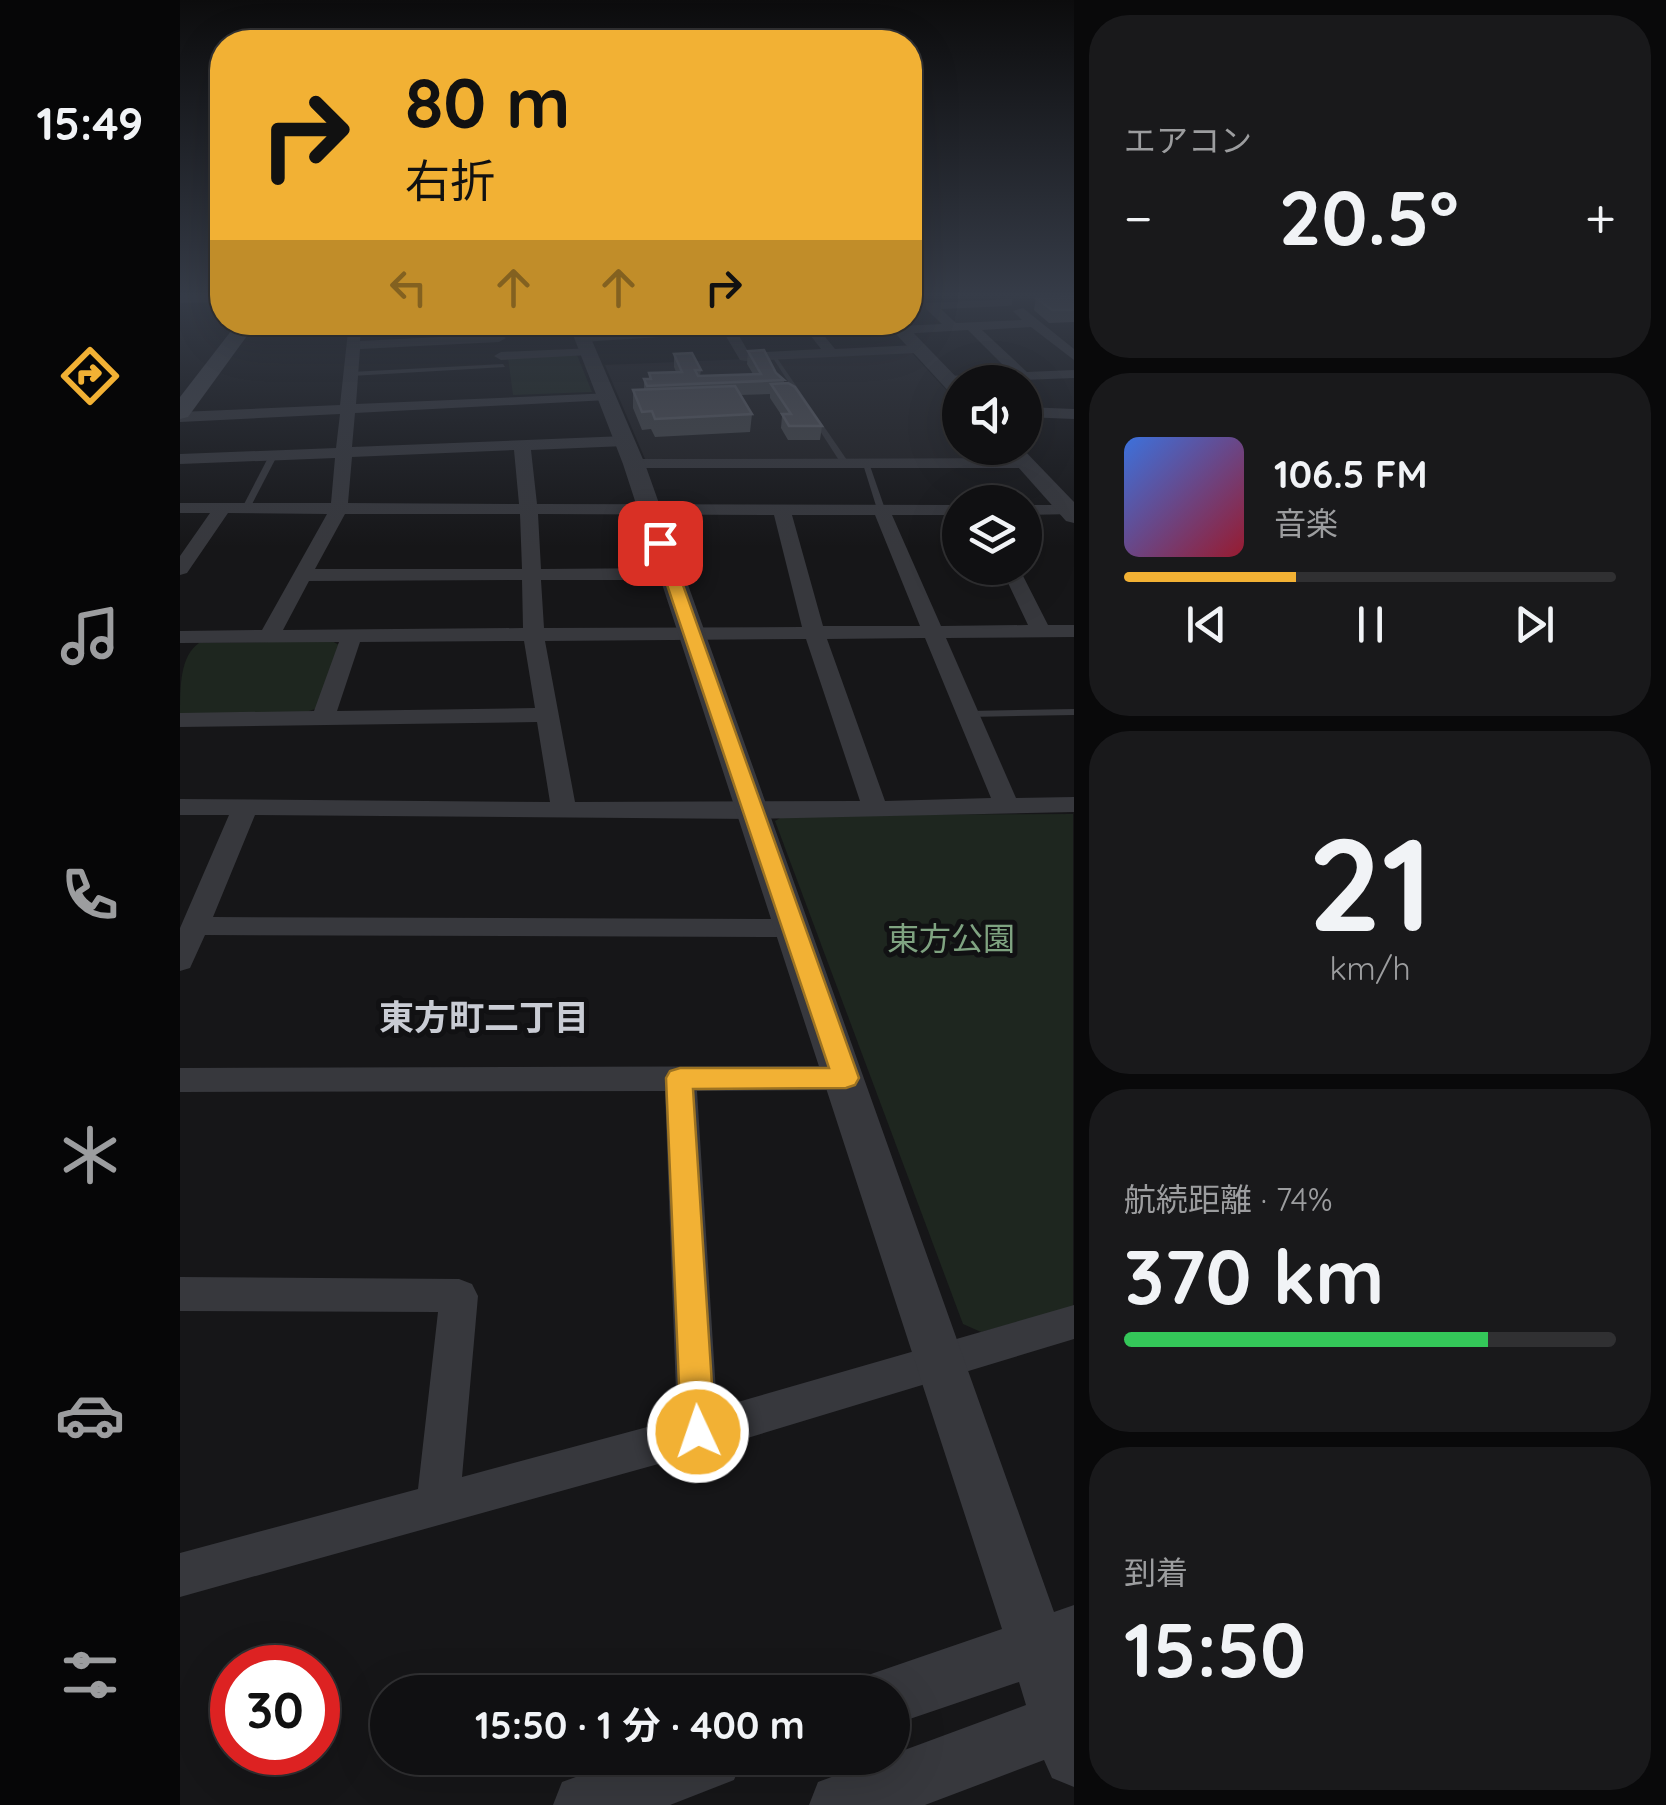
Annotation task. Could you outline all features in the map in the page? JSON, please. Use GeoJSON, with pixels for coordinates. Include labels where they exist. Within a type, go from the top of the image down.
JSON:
{"type":"FeatureCollection","features":[{"type":"Feature","properties":{"kind":"main road"},"geometry":{"type":"LineString","coordinates":[[180,414],[206,378]]}},
{"type":"Feature","properties":{"kind":"street"},"geometry":{"type":"LineString","coordinates":[[268,639],[339,508],[351,378]]}},
{"type":"Feature","properties":{"kind":"street"},"geometry":{"type":"LineString","coordinates":[[505,378],[508,400]]}},
{"type":"Feature","properties":{"kind":"street"},"geometry":{"type":"LineString","coordinates":[[600,378],[754,810],[941,1360],[1055,1640],[1070,1732],[841,1805]]}},
{"type":"Feature","properties":{"kind":"street"},"geometry":{"type":"LineString","coordinates":[[180,414],[608,396]]}},
{"type":"Feature","properties":{"kind":"street"},"geometry":{"type":"LineString","coordinates":[[1042,413],[1074,414]]}},
{"type":"Feature","properties":{"kind":"street"},"geometry":{"type":"LineString","coordinates":[[522,445],[534,636],[564,810]]}},
{"type":"Feature","properties":{"kind":"street"},"geometry":{"type":"LineString","coordinates":[[180,459],[522,445],[845,463],[942,459]]}},
{"type":"Feature","properties":{"kind":"street"},"geometry":{"type":"LineString","coordinates":[[1027,465],[1071,513]]}},
{"type":"Feature","properties":{"kind":"street"},"geometry":{"type":"LineString","coordinates":[[180,508],[942,510]]}},
{"type":"Feature","properties":{"kind":"street"},"geometry":{"type":"LineString","coordinates":[[180,569],[223,508]]}},
{"type":"Feature","properties":{"kind":"street"},"geometry":{"type":"LineString","coordinates":[[882,510],[1006,804]]}},
{"type":"Feature","properties":{"kind":"street"},"geometry":{"type":"LineString","coordinates":[[782,511],[814,633],[875,807]]}},
{"type":"Feature","properties":{"kind":"street"},"geometry":{"type":"LineString","coordinates":[[1042,511],[1071,513]]}},
{"type":"Feature","properties":{"kind":"street"},"geometry":{"type":"LineString","coordinates":[[302,576],[671,574]]}},
{"type":"Feature","properties":{"kind":"street"},"geometry":{"type":"LineString","coordinates":[[1018,585],[1041,631]]}},
{"type":"Feature","properties":{"kind":"street"},"geometry":{"type":"LineString","coordinates":[[182,640],[1074,630]]}},
{"type":"Feature","properties":{"kind":"street"},"geometry":{"type":"LineString","coordinates":[[322,718],[351,638]]}},
{"type":"Feature","properties":{"kind":"street"},"geometry":{"type":"LineString","coordinates":[[180,720],[548,715]]}},
{"type":"Feature","properties":{"kind":"street"},"geometry":{"type":"LineString","coordinates":[[180,807],[754,810],[1074,804]]}},
{"type":"Feature","properties":{"kind":"street"},"geometry":{"type":"LineString","coordinates":[[180,961],[245,808]]}},
{"type":"Feature","properties":{"kind":"street"},"geometry":{"type":"LineString","coordinates":[[195,926],[794,928]]}},
{"type":"Feature","properties":{"kind":"street"},"geometry":{"type":"LineString","coordinates":[[680,1078],[698,1432]]}},
{"type":"Feature","properties":{"kind":"street"},"geometry":{"type":"LineString","coordinates":[[180,1080],[846,1078]]}},
{"type":"Feature","properties":{"kind":"street"},"geometry":{"type":"LineString","coordinates":[[180,1294],[459,1296],[438,1504]]}},
{"type":"Feature","properties":{"kind":"street"},"geometry":{"type":"LineString","coordinates":[[180,1575],[698,1432],[1074,1322]]}},
{"type":"Feature","properties":{"kind":"street"},"geometry":{"type":"LineString","coordinates":[[910,1689],[1055,1640]]}},
{"type":"Feature","properties":{"kind":"street"},"geometry":{"type":"LineString","coordinates":[[585,1805],[666,1775]]}},
{"type":"Feature","properties":{"kind":"lane"},"geometry":{"type":"LineString","coordinates":[[788,378],[845,463]]}},
{"type":"Feature","properties":{"kind":"lane"},"geometry":{"type":"LineString","coordinates":[[246,508],[273,456]]}},
{"type":"Feature","properties":{"kind":"lane"},"geometry":{"type":"LineString","coordinates":[[866,463],[882,510]]}},
{"type":"Feature","properties":{"kind":"lane"},"geometry":{"type":"LineString","coordinates":[[970,714],[1074,712]]}},
{"type":"Feature","properties":{"kind":"shaded area"},"geometry":{"type":"Polygon","coordinates":[[[611,378],[935,378],[942,386],[942,458],[645,459],[611,378]]]}},
{"type":"Feature","properties":{"kind":"green space"},"geometry":{"type":"Polygon","coordinates":[[[511,378],[586,378],[592,392],[513,395],[511,378]]]}},
{"type":"Feature","properties":{"kind":"green space"},"geometry":{"type":"Polygon","coordinates":[[[332,641],[339,645],[318,708],[303,713],[180,714],[185,664],[199,643],[332,641]]]}},
{"type":"Feature","properties":{"kind":"green space","name":"東方公園"},"geometry":{"type":"Polygon","coordinates":[[[1073,814],[1073,1307],[981,1332],[963,1324],[775,821],[785,815],[1073,814]]]}},
{"type":"Feature","properties":{"kind":"building"},"geometry":{"type":"Polygon","coordinates":[[[644,379],[784,380],[647,386],[644,379]]]}},
{"type":"Feature","properties":{"kind":"building"},"geometry":{"type":"Polygon","coordinates":[[[788,383],[795,387],[822,426],[789,426],[782,414],[791,414],[771,384],[788,383]]]}},
{"type":"Feature","properties":{"kind":"building"},"geometry":{"type":"Polygon","coordinates":[[[735,386],[752,414],[655,419],[652,411],[642,412],[633,390],[735,386]]]}},
{"type":"Feature","properties":{"kind":"district","name":"東方町二丁目"},"geometry":{"type":"Point","coordinates":[484,1017]}},
{"type":"Feature","properties":{"kind":"route"},"geometry":{"type":"LineString","coordinates":[[660,543],[846,1078],[680,1078],[698,1432]]}}]}
